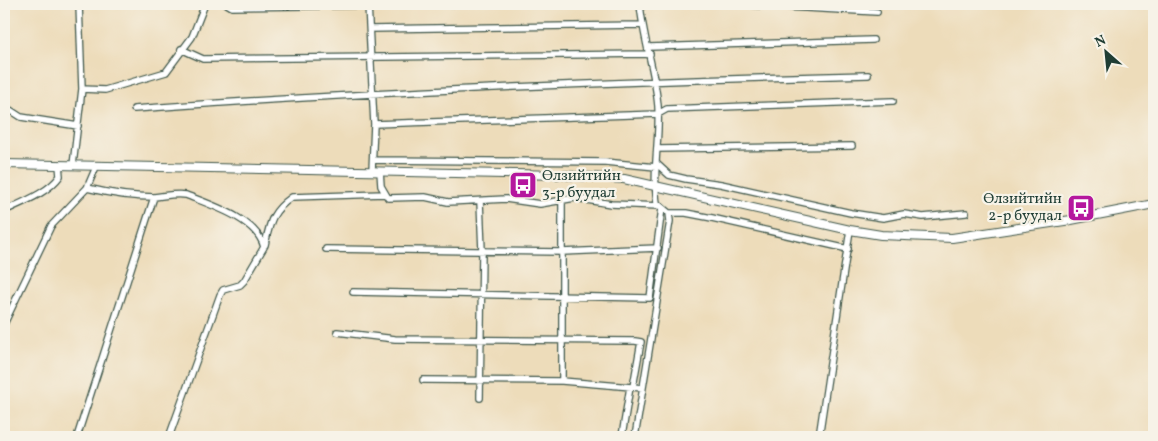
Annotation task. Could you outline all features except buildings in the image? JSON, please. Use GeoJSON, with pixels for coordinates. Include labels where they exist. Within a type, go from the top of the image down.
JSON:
{"type":"FeatureCollection","features":[{"type":"Feature","properties":{"kind":"main road"},"geometry":{"type":"LineString","coordinates":[[4,164],[560,175],[624,179],[850,230],[881,235],[952,238],[1071,220],[1154,204]]}},
{"type":"Feature","properties":{"kind":"street"},"geometry":{"type":"LineString","coordinates":[[72,165],[82,89],[78,4]]}},
{"type":"Feature","properties":{"kind":"street"},"geometry":{"type":"LineString","coordinates":[[82,89],[106,90],[166,72],[180,49],[192,37],[205,4]]}},
{"type":"Feature","properties":{"kind":"street"},"geometry":{"type":"LineString","coordinates":[[227,4],[232,7],[456,4]]}},
{"type":"Feature","properties":{"kind":"street"},"geometry":{"type":"LineString","coordinates":[[353,292],[562,298],[650,298],[658,248],[660,207],[654,185],[658,114],[650,50],[642,24],[640,4]]}},
{"type":"Feature","properties":{"kind":"street"},"geometry":{"type":"LineString","coordinates":[[733,4],[877,12]]}},
{"type":"Feature","properties":{"kind":"street"},"geometry":{"type":"LineString","coordinates":[[368,5],[372,57],[374,160],[384,194],[388,198],[425,197],[448,202],[506,199],[540,204],[575,198],[610,204],[660,207],[669,213],[686,213],[712,218],[848,249]]}},
{"type":"Feature","properties":{"kind":"street"},"geometry":{"type":"LineString","coordinates":[[370,29],[642,24]]}},
{"type":"Feature","properties":{"kind":"street"},"geometry":{"type":"LineString","coordinates":[[180,49],[203,58],[372,57],[650,50],[873,40]]}},
{"type":"Feature","properties":{"kind":"street"},"geometry":{"type":"LineString","coordinates":[[134,109],[319,95],[868,75]]}},
{"type":"Feature","properties":{"kind":"street"},"geometry":{"type":"LineString","coordinates":[[374,124],[658,114],[667,109],[892,101]]}},
{"type":"Feature","properties":{"kind":"street"},"geometry":{"type":"LineString","coordinates":[[4,106],[20,117],[78,126]]}},
{"type":"Feature","properties":{"kind":"street"},"geometry":{"type":"LineString","coordinates":[[657,149],[852,146]]}},
{"type":"Feature","properties":{"kind":"street"},"geometry":{"type":"LineString","coordinates":[[374,160],[605,162],[656,165],[669,175],[721,184],[851,213],[884,218],[904,214],[923,217],[966,213]]}},
{"type":"Feature","properties":{"kind":"street"},"geometry":{"type":"LineString","coordinates":[[4,212],[52,186],[60,176],[59,164]]}},
{"type":"Feature","properties":{"kind":"street"},"geometry":{"type":"LineString","coordinates":[[4,324],[51,226],[86,188],[96,167]]}},
{"type":"Feature","properties":{"kind":"street"},"geometry":{"type":"LineString","coordinates":[[86,188],[108,193],[154,197],[177,194],[186,195],[250,225],[262,239],[264,248]]}},
{"type":"Feature","properties":{"kind":"street"},"geometry":{"type":"LineString","coordinates":[[169,437],[220,295],[223,290],[240,285],[244,281],[264,248],[271,217],[282,204],[292,197],[384,194]]}},
{"type":"Feature","properties":{"kind":"street"},"geometry":{"type":"LineString","coordinates":[[77,437],[154,197]]}},
{"type":"Feature","properties":{"kind":"street"},"geometry":{"type":"LineString","coordinates":[[562,200],[562,381]]}},
{"type":"Feature","properties":{"kind":"street"},"geometry":{"type":"LineString","coordinates":[[480,201],[482,251],[480,398]]}},
{"type":"Feature","properties":{"kind":"street"},"geometry":{"type":"LineString","coordinates":[[635,437],[667,250],[669,213]]}},
{"type":"Feature","properties":{"kind":"street"},"geometry":{"type":"LineString","coordinates":[[818,437],[850,230]]}},
{"type":"Feature","properties":{"kind":"street"},"geometry":{"type":"LineString","coordinates":[[326,248],[562,252],[658,248]]}},
{"type":"Feature","properties":{"kind":"street"},"geometry":{"type":"LineString","coordinates":[[338,332],[395,339],[641,342],[620,437]]}},
{"type":"Feature","properties":{"kind":"street"},"geometry":{"type":"LineString","coordinates":[[423,380],[562,381],[643,388]]}},
{"type":"Feature","properties":{"kind":"place","name":"Өлзийтийн 3-р буудал"},"geometry":{"type":"Point","coordinates":[523,185]}},
{"type":"Feature","properties":{"kind":"place","name":"Өлзийтийн 2-р буудал"},"geometry":{"type":"Point","coordinates":[1081,208]}}]}
